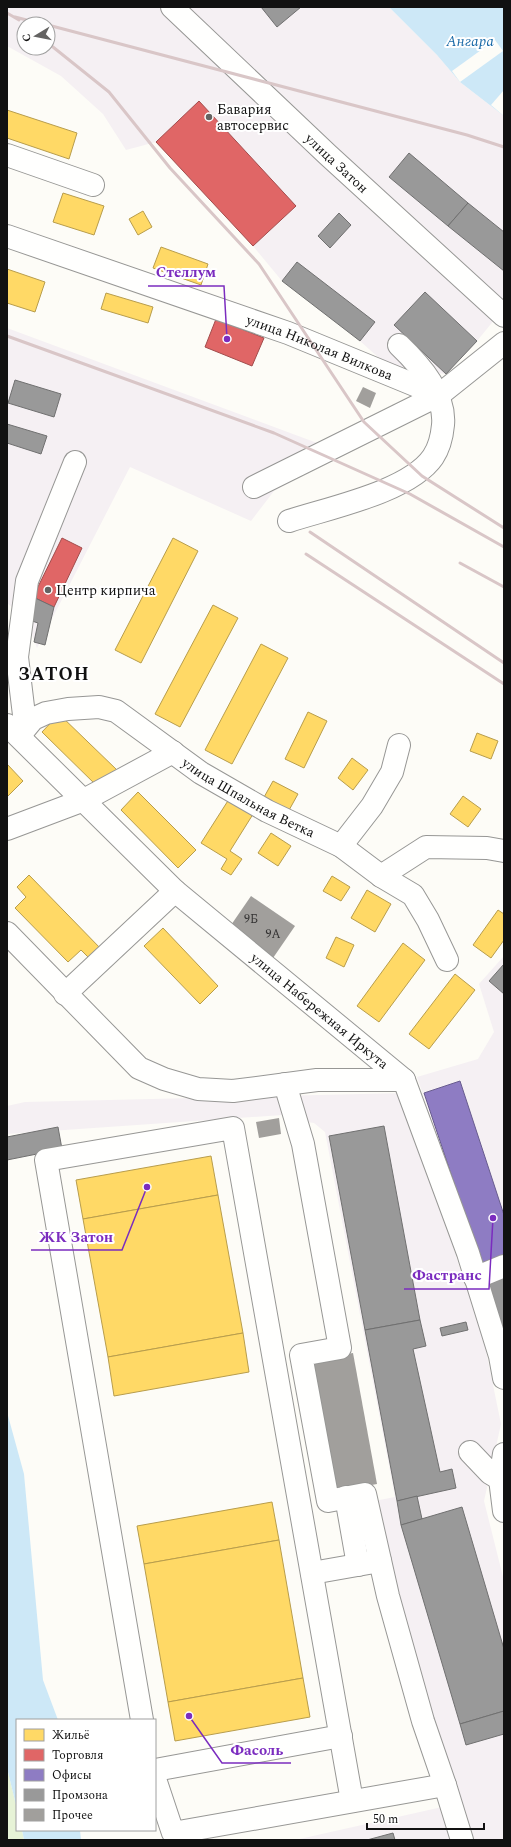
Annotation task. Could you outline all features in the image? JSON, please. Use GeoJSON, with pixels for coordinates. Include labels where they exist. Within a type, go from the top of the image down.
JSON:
{"type":"FeatureCollection","features":[{"type":"Feature","properties":{"kind":"street","name":"улица Затон"},"geometry":{"type":"LineString","coordinates":[[172,7],[328,155],[504,316]]}},
{"type":"Feature","properties":{"kind":"street"},"geometry":{"type":"LineString","coordinates":[[7,155],[93,185]]}},
{"type":"Feature","properties":{"kind":"street","name":"улица Николая Вилкова"},"geometry":{"type":"LineString","coordinates":[[7,236],[288,333],[439,395]]}},
{"type":"Feature","properties":{"kind":"street"},"geometry":{"type":"LineString","coordinates":[[254,487],[439,395],[504,343]]}},
{"type":"Feature","properties":{"kind":"street"},"geometry":{"type":"LineString","coordinates":[[289,521],[319,511],[341,506],[374,494],[417,472],[433,457],[442,435],[444,415],[439,395],[399,345]]}},
{"type":"Feature","properties":{"kind":"street"},"geometry":{"type":"LineString","coordinates":[[16,731],[24,716],[17,657],[27,581],[75,462]]}},
{"type":"Feature","properties":{"kind":"street","name":"улица Шпальная Ветка"},"geometry":{"type":"LineString","coordinates":[[16,731],[33,719],[46,713],[68,709],[99,707],[116,711],[202,773],[267,811],[341,846],[381,876],[413,895],[428,920],[447,960]]}},
{"type":"Feature","properties":{"kind":"street","name":"улица Набережная Иркута"},"geometry":{"type":"LineString","coordinates":[[16,731],[175,892],[404,1080]]}},
{"type":"Feature","properties":{"kind":"street"},"geometry":{"type":"LineString","coordinates":[[341,846],[372,806],[392,772],[399,745]]}},
{"type":"Feature","properties":{"kind":"street"},"geometry":{"type":"LineString","coordinates":[[7,829],[84,800],[173,752]]}},
{"type":"Feature","properties":{"kind":"street"},"geometry":{"type":"LineString","coordinates":[[381,876],[426,847],[487,848],[504,851]]}},
{"type":"Feature","properties":{"kind":"street"},"geometry":{"type":"LineString","coordinates":[[65,994],[175,892]]}},
{"type":"Feature","properties":{"kind":"street"},"geometry":{"type":"LineString","coordinates":[[7,933],[139,1068],[164,1079],[198,1089],[233,1091],[316,1080],[404,1080],[502,1352],[504,1378]]}},
{"type":"Feature","properties":{"kind":"street"},"geometry":{"type":"LineString","coordinates":[[285,1084],[303,1144],[340,1348],[301,1355],[337,1499],[358,1565]]}},
{"type":"Feature","properties":{"kind":"street"},"geometry":{"type":"LineString","coordinates":[[142,1719],[46,1160],[233,1128],[352,1801]]}},
{"type":"Feature","properties":{"kind":"street"},"geometry":{"type":"LineString","coordinates":[[475,1278],[504,1266]]}},
{"type":"Feature","properties":{"kind":"street"},"geometry":{"type":"LineString","coordinates":[[470,1452],[490,1473],[500,1479]]}},
{"type":"Feature","properties":{"kind":"street"},"geometry":{"type":"LineString","coordinates":[[504,1454],[500,1479],[504,1511]]}},
{"type":"Feature","properties":{"kind":"street"},"geometry":{"type":"LineString","coordinates":[[300,1505],[365,1494],[380,1560],[421,1714],[462,1840]]}},
{"type":"Feature","properties":{"kind":"street"},"geometry":{"type":"LineString","coordinates":[[312,1573],[380,1560]]}},
{"type":"Feature","properties":{"kind":"street"},"geometry":{"type":"LineString","coordinates":[[156,1770],[341,1736]]}},
{"type":"Feature","properties":{"kind":"street"},"geometry":{"type":"LineString","coordinates":[[156,1782],[173,1833],[445,1785]]}},
{"type":"Feature","properties":{"kind":"shaded area"},"geometry":{"type":"Polygon","coordinates":[[[7,7],[389,7],[437,55],[460,82],[504,116],[504,308],[477,341],[446,374],[389,367],[360,341],[282,281],[253,246],[156,142],[126,150],[103,114],[61,76],[25,56],[56,56],[56,16],[16,16],[16,51],[7,46],[7,7]]]}},
{"type":"Feature","properties":{"kind":"shaded area"},"geometry":{"type":"Polygon","coordinates":[[[7,328],[344,453],[274,491],[251,521],[130,467],[37,648],[26,619],[7,603],[7,328]]]}},
{"type":"Feature","properties":{"kind":"shaded area"},"geometry":{"type":"Polygon","coordinates":[[[504,956],[504,1327],[417,1077],[478,1059],[494,1032],[479,984],[504,956]]]}},
{"type":"Feature","properties":{"kind":"shaded area"},"geometry":{"type":"Polygon","coordinates":[[[405,1093],[462,1275],[474,1292],[501,1424],[484,1501],[504,1581],[504,1840],[295,1840],[451,1805],[369,1502],[395,1497],[325,1132],[314,1123],[291,1120],[283,1115],[7,1134],[7,1106],[25,1102],[405,1093]]]}},
{"type":"Feature","properties":{"kind":"green space"},"geometry":{"type":"Polygon","coordinates":[[[7,1768],[16,1805],[16,1831],[22,1831],[24,1840],[7,1840],[7,1768]]]}},
{"type":"Feature","properties":{"kind":"water","name":"Ангара"},"geometry":{"type":"Polygon","coordinates":[[[389,7],[504,7],[504,116],[460,82],[437,55],[389,7]]]}},
{"type":"Feature","properties":{"kind":"water"},"geometry":{"type":"Polygon","coordinates":[[[7,1412],[24,1474],[43,1680],[58,1719],[16,1719],[16,1805],[7,1768],[7,1412]]]}},
{"type":"Feature","properties":{"kind":"water"},"geometry":{"type":"Polygon","coordinates":[[[22,1831],[80,1831],[81,1840],[24,1840],[22,1831]]]}},
{"type":"Feature","properties":{"kind":"pier"},"geometry":{"type":"Polygon","coordinates":[[[495,40],[503,51],[460,82],[452,71],[495,40]]]}},
{"type":"Feature","properties":{"kind":"pier"},"geometry":{"type":"Polygon","coordinates":[[[504,90],[504,116],[491,105],[504,90]]]}},
{"type":"Feature","properties":{"kind":"building: Жильё"},"geometry":{"type":"Polygon","coordinates":[[[7,110],[77,133],[69,159],[7,138],[7,110]]]}},
{"type":"Feature","properties":{"kind":"building: Жильё"},"geometry":{"type":"Polygon","coordinates":[[[63,193],[104,206],[94,235],[53,222],[63,193]]]}},
{"type":"Feature","properties":{"kind":"building: Жильё"},"geometry":{"type":"Polygon","coordinates":[[[143,211],[152,227],[138,235],[129,219],[143,211]]]}},
{"type":"Feature","properties":{"kind":"building: Жильё"},"geometry":{"type":"Polygon","coordinates":[[[161,247],[208,264],[201,285],[153,268],[161,247]]]}},
{"type":"Feature","properties":{"kind":"building: Жильё"},"geometry":{"type":"Polygon","coordinates":[[[7,269],[45,282],[35,312],[7,303],[7,269]]]}},
{"type":"Feature","properties":{"kind":"building: Жильё"},"geometry":{"type":"Polygon","coordinates":[[[106,293],[153,307],[148,323],[101,309],[106,293]]]}},
{"type":"Feature","properties":{"kind":"building: Жильё"},"geometry":{"type":"Polygon","coordinates":[[[173,538],[198,551],[141,663],[115,650],[173,538]]]}},
{"type":"Feature","properties":{"kind":"building: Жильё"},"geometry":{"type":"Polygon","coordinates":[[[213,605],[238,618],[180,727],[155,714],[213,605]]]}},
{"type":"Feature","properties":{"kind":"building: Жильё"},"geometry":{"type":"Polygon","coordinates":[[[261,644],[288,658],[232,764],[205,750],[261,644]]]}},
{"type":"Feature","properties":{"kind":"building: Жильё"},"geometry":{"type":"Polygon","coordinates":[[[308,712],[327,721],[304,768],[285,759],[308,712]]]}},
{"type":"Feature","properties":{"kind":"building: Жильё"},"geometry":{"type":"Polygon","coordinates":[[[59,714],[117,770],[99,788],[42,732],[59,714]]]}},
{"type":"Feature","properties":{"kind":"building: Жильё"},"geometry":{"type":"Polygon","coordinates":[[[477,733],[498,741],[491,759],[470,751],[477,733]]]}},
{"type":"Feature","properties":{"kind":"building: Жильё"},"geometry":{"type":"Polygon","coordinates":[[[352,758],[368,770],[353,790],[338,778],[352,758]]]}},
{"type":"Feature","properties":{"kind":"building: Жильё"},"geometry":{"type":"Polygon","coordinates":[[[7,764],[23,781],[7,797],[7,764]]]}},
{"type":"Feature","properties":{"kind":"building: Жильё"},"geometry":{"type":"Polygon","coordinates":[[[273,781],[298,794],[288,812],[263,799],[273,781]]]}},
{"type":"Feature","properties":{"kind":"building: Жильё"},"geometry":{"type":"Polygon","coordinates":[[[138,792],[196,850],[178,868],[121,810],[138,792]]]}},
{"type":"Feature","properties":{"kind":"building: Жильё"},"geometry":{"type":"Polygon","coordinates":[[[231,796],[255,811],[230,851],[242,859],[231,875],[221,869],[227,859],[201,843],[231,796]]]}},
{"type":"Feature","properties":{"kind":"building: Жильё"},"geometry":{"type":"Polygon","coordinates":[[[463,796],[481,809],[468,827],[450,814],[463,796]]]}},
{"type":"Feature","properties":{"kind":"building: Жильё"},"geometry":{"type":"Polygon","coordinates":[[[271,833],[291,846],[278,866],[258,853],[271,833]]]}},
{"type":"Feature","properties":{"kind":"building: Жильё"},"geometry":{"type":"Polygon","coordinates":[[[29,875],[102,950],[91,960],[81,950],[68,962],[15,908],[26,897],[17,887],[29,875]]]}},
{"type":"Feature","properties":{"kind":"building: Жильё"},"geometry":{"type":"Polygon","coordinates":[[[332,876],[350,887],[341,901],[323,891],[332,876]]]}},
{"type":"Feature","properties":{"kind":"building: Жильё"},"geometry":{"type":"Polygon","coordinates":[[[367,890],[391,904],[375,932],[351,918],[367,890]]]}},
{"type":"Feature","properties":{"kind":"building: Жильё"},"geometry":{"type":"Polygon","coordinates":[[[498,910],[504,914],[504,940],[491,958],[473,945],[498,910]]]}},
{"type":"Feature","properties":{"kind":"building: Жильё"},"geometry":{"type":"Polygon","coordinates":[[[163,928],[218,986],[200,1004],[144,946],[163,928]]]}},
{"type":"Feature","properties":{"kind":"building: Жильё"},"geometry":{"type":"Polygon","coordinates":[[[336,937],[354,945],[344,967],[326,958],[336,937]]]}},
{"type":"Feature","properties":{"kind":"building: Жильё"},"geometry":{"type":"Polygon","coordinates":[[[403,943],[425,960],[379,1022],[357,1006],[403,943]]]}},
{"type":"Feature","properties":{"kind":"building: Жильё"},"geometry":{"type":"Polygon","coordinates":[[[455,974],[475,990],[429,1049],[409,1034],[455,974]]]}},
{"type":"Feature","properties":{"kind":"building: Жильё"},"geometry":{"type":"Polygon","coordinates":[[[211,1156],[218,1195],[83,1219],[76,1180],[211,1156]]]}},
{"type":"Feature","properties":{"kind":"building: Жильё"},"geometry":{"type":"Polygon","coordinates":[[[218,1195],[243,1333],[108,1357],[83,1219],[218,1195]]]}},
{"type":"Feature","properties":{"kind":"building: Жильё"},"geometry":{"type":"Polygon","coordinates":[[[243,1333],[249,1372],[114,1396],[108,1357],[243,1333]]]}},
{"type":"Feature","properties":{"kind":"building: Жильё"},"geometry":{"type":"Polygon","coordinates":[[[272,1502],[279,1540],[144,1564],[137,1526],[272,1502]]]}},
{"type":"Feature","properties":{"kind":"building: Жильё"},"geometry":{"type":"Polygon","coordinates":[[[279,1540],[303,1678],[168,1702],[144,1564],[279,1540]]]}},
{"type":"Feature","properties":{"kind":"building: Жильё"},"geometry":{"type":"Polygon","coordinates":[[[303,1678],[310,1717],[175,1741],[168,1702],[303,1678]]]}},
{"type":"Feature","properties":{"kind":"building: Торговля"},"geometry":{"type":"Polygon","coordinates":[[[199,101],[296,206],[253,246],[156,142],[199,101]]]}},
{"type":"Feature","properties":{"kind":"building: Торговля"},"geometry":{"type":"Polygon","coordinates":[[[216,319],[264,338],[252,366],[205,347],[216,319]]]}},
{"type":"Feature","properties":{"kind":"building: Торговля"},"geometry":{"type":"Polygon","coordinates":[[[62,538],[82,548],[54,607],[33,597],[62,538]]]}},
{"type":"Feature","properties":{"kind":"building: Офисы"},"geometry":{"type":"Polygon","coordinates":[[[460,1081],[504,1215],[504,1257],[481,1264],[424,1093],[460,1081]]]}},
{"type":"Feature","properties":{"kind":"building: Промзона"},"geometry":{"type":"Polygon","coordinates":[[[261,7],[301,7],[277,27],[261,7]]]}},
{"type":"Feature","properties":{"kind":"building: Промзона"},"geometry":{"type":"Polygon","coordinates":[[[409,153],[468,203],[448,226],[389,177],[409,153]]]}},
{"type":"Feature","properties":{"kind":"building: Промзона"},"geometry":{"type":"Polygon","coordinates":[[[468,203],[504,232],[504,271],[448,226],[468,203]]]}},
{"type":"Feature","properties":{"kind":"building: Промзона"},"geometry":{"type":"Polygon","coordinates":[[[339,213],[351,225],[330,248],[318,236],[339,213]]]}},
{"type":"Feature","properties":{"kind":"building: Промзона"},"geometry":{"type":"Polygon","coordinates":[[[297,262],[375,322],[360,341],[282,281],[297,262]]]}},
{"type":"Feature","properties":{"kind":"building: Промзона"},"geometry":{"type":"Polygon","coordinates":[[[425,292],[477,341],[446,374],[394,325],[425,292]]]}},
{"type":"Feature","properties":{"kind":"building: Промзона"},"geometry":{"type":"Polygon","coordinates":[[[15,380],[61,394],[54,417],[8,403],[15,380]]]}},
{"type":"Feature","properties":{"kind":"building: Промзона"},"geometry":{"type":"Polygon","coordinates":[[[7,424],[47,436],[41,454],[7,443],[7,424]]]}},
{"type":"Feature","properties":{"kind":"building: Промзона"},"geometry":{"type":"Polygon","coordinates":[[[33,597],[54,607],[45,645],[34,642],[38,623],[26,619],[33,597]]]}},
{"type":"Feature","properties":{"kind":"building: Промзона"},"geometry":{"type":"Polygon","coordinates":[[[504,964],[504,994],[489,981],[504,964]]]}},
{"type":"Feature","properties":{"kind":"building: Промзона"},"geometry":{"type":"Polygon","coordinates":[[[384,1126],[420,1320],[365,1330],[329,1136],[384,1126]]]}},
{"type":"Feature","properties":{"kind":"building: Промзона"},"geometry":{"type":"Polygon","coordinates":[[[58,1127],[62,1149],[7,1160],[7,1137],[58,1127]]]}},
{"type":"Feature","properties":{"kind":"building: Промзона"},"geometry":{"type":"Polygon","coordinates":[[[504,1273],[504,1327],[500,1328],[481,1283],[504,1273]]]}},
{"type":"Feature","properties":{"kind":"building: Промзона"},"geometry":{"type":"Polygon","coordinates":[[[420,1320],[426,1346],[413,1349],[440,1472],[452,1469],[456,1488],[397,1501],[365,1330],[420,1320]]]}},
{"type":"Feature","properties":{"kind":"building: Промзона"},"geometry":{"type":"Polygon","coordinates":[[[466,1322],[468,1330],[442,1336],[440,1328],[466,1322]]]}},
{"type":"Feature","properties":{"kind":"building: Промзона"},"geometry":{"type":"Polygon","coordinates":[[[417,1496],[422,1519],[401,1525],[397,1501],[417,1496]]]}},
{"type":"Feature","properties":{"kind":"building: Промзона"},"geometry":{"type":"Polygon","coordinates":[[[462,1507],[504,1649],[504,1711],[460,1724],[401,1525],[462,1507]]]}},
{"type":"Feature","properties":{"kind":"building: Промзона"},"geometry":{"type":"Polygon","coordinates":[[[504,1711],[504,1734],[466,1745],[460,1724],[504,1711]]]}},
{"type":"Feature","properties":{"kind":"building: Промзона"},"geometry":{"type":"Polygon","coordinates":[[[393,1833],[395,1840],[367,1840],[393,1833]]]}},
{"type":"Feature","properties":{"kind":"building: Прочее"},"geometry":{"type":"Polygon","coordinates":[[[363,387],[376,393],[370,408],[356,401],[363,387]]]}},
{"type":"Feature","properties":{"kind":"building: Прочее"},"geometry":{"type":"Polygon","coordinates":[[[251,896],[295,926],[273,958],[229,928],[251,896]]]}},
{"type":"Feature","properties":{"kind":"building: Прочее"},"geometry":{"type":"Polygon","coordinates":[[[279,1118],[281,1134],[259,1138],[256,1122],[279,1118]]]}},
{"type":"Feature","properties":{"kind":"building: Прочее"},"geometry":{"type":"Polygon","coordinates":[[[353,1353],[377,1484],[333,1492],[310,1360],[353,1353]]]}},
{"type":"Feature","properties":{"kind":"railway"},"geometry":{"type":"LineString","coordinates":[[7,13],[16,18]]}},
{"type":"Feature","properties":{"kind":"railway"},"geometry":{"type":"LineString","coordinates":[[56,27],[467,135],[504,147]]}},
{"type":"Feature","properties":{"kind":"railway"},"geometry":{"type":"LineString","coordinates":[[56,49],[109,92],[170,168],[259,264],[364,422],[422,476],[504,528]]}},
{"type":"Feature","properties":{"kind":"railway"},"geometry":{"type":"LineString","coordinates":[[7,336],[274,433],[410,494],[504,547]]}},
{"type":"Feature","properties":{"kind":"railway"},"geometry":{"type":"LineString","coordinates":[[310,532],[504,663]]}},
{"type":"Feature","properties":{"kind":"railway"},"geometry":{"type":"LineString","coordinates":[[306,554],[504,684]]}},
{"type":"Feature","properties":{"kind":"railway"},"geometry":{"type":"LineString","coordinates":[[460,563],[504,587]]}},
{"type":"Feature","properties":{"kind":"place","name":"Бавария автосервис"},"geometry":{"type":"Point","coordinates":[209,117]}},
{"type":"Feature","properties":{"kind":"place","name":"Стеллум"},"geometry":{"type":"Point","coordinates":[227,339]}},
{"type":"Feature","properties":{"kind":"place","name":"Центр кирпича"},"geometry":{"type":"Point","coordinates":[48,590]}},
{"type":"Feature","properties":{"kind":"place","name":"ЖК Затон"},"geometry":{"type":"Point","coordinates":[147,1187]}},
{"type":"Feature","properties":{"kind":"place","name":"Фастранс"},"geometry":{"type":"Point","coordinates":[493,1218]}},
{"type":"Feature","properties":{"kind":"place","name":"Фасоль"},"geometry":{"type":"Point","coordinates":[189,1716]}},
{"type":"Feature","properties":{"kind":"district","name":"ЗАТОН"},"geometry":{"type":"Point","coordinates":[54,674]}}]}
